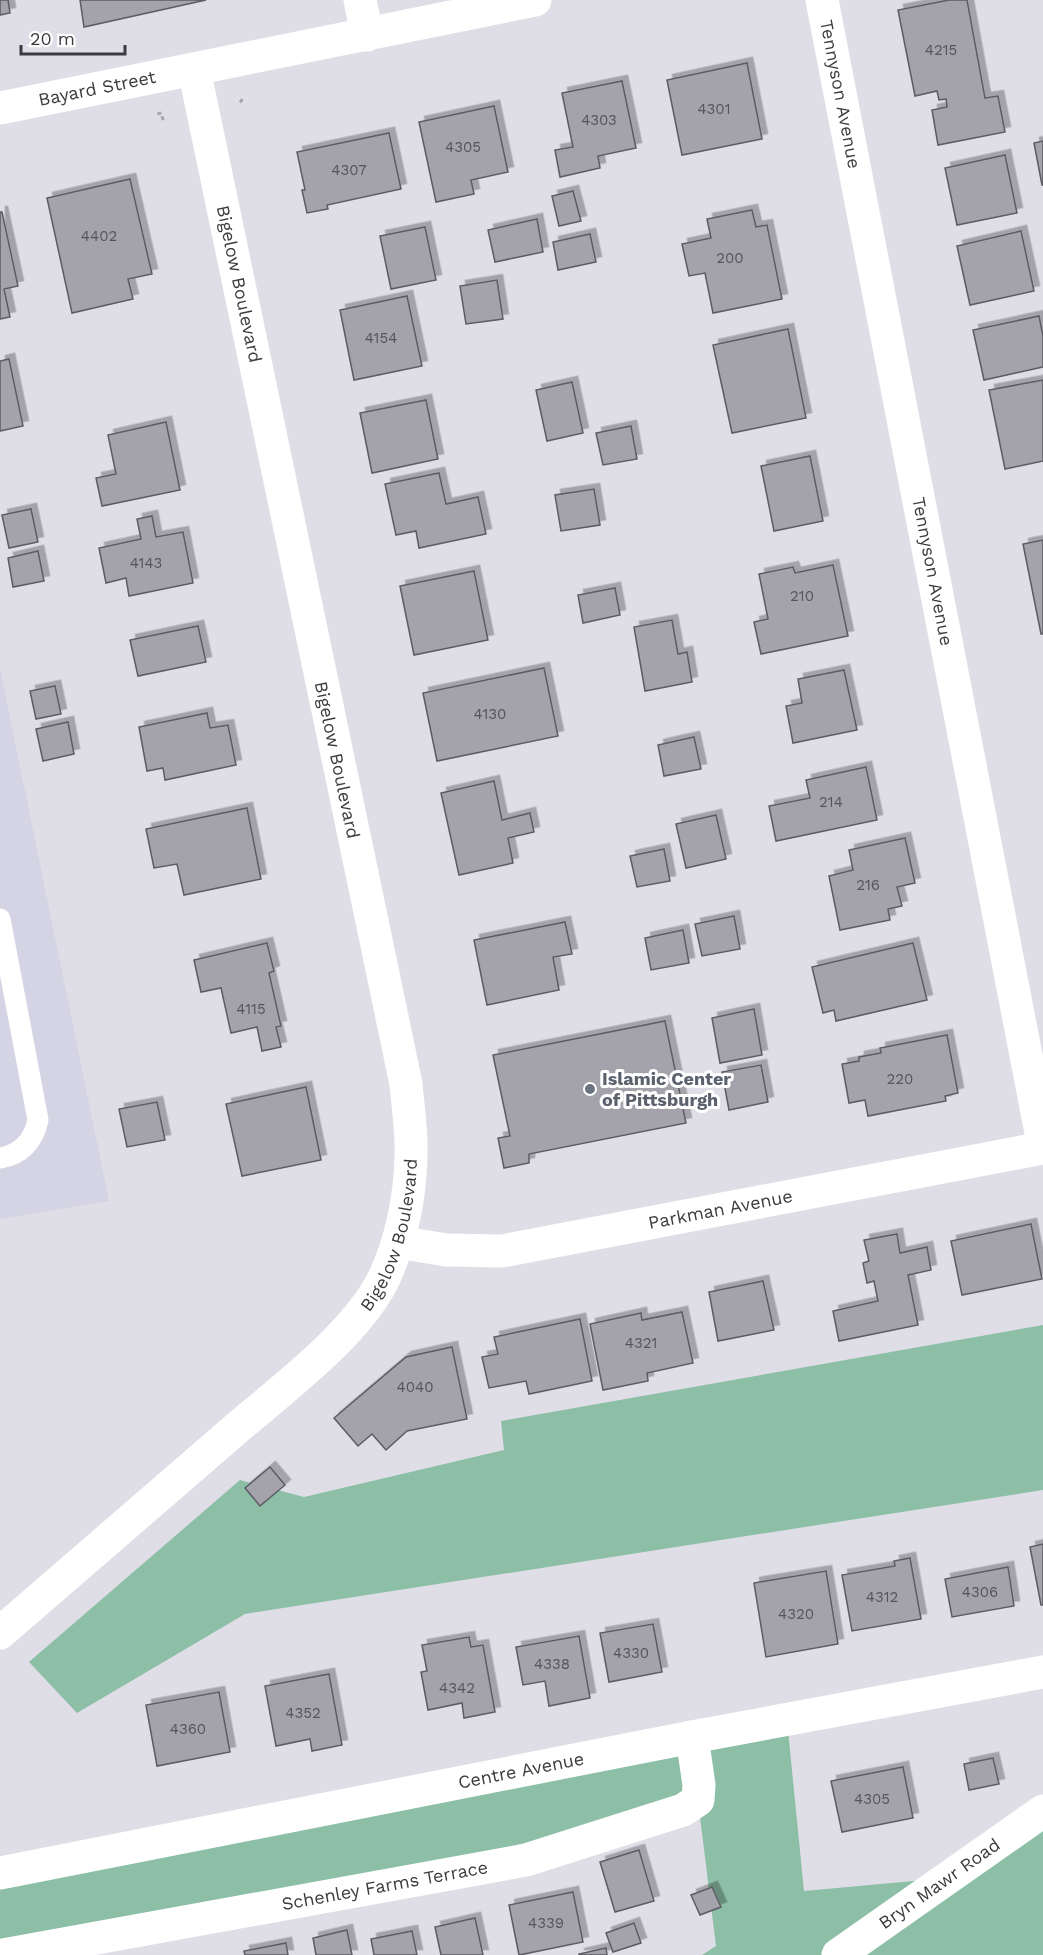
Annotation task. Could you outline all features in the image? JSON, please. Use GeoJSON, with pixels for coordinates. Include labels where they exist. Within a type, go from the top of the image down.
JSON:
{"type":"FeatureCollection","features":[{"type":"Feature","properties":{"kind":"main road"},"geometry":{"type":"LineString","coordinates":[[360,0],[367,35]]}},
{"type":"Feature","properties":{"kind":"main road"},"geometry":{"type":"LineString","coordinates":[[194,69],[535,0]]}},
{"type":"Feature","properties":{"kind":"main road","name":"Tennyson Avenue"},"geometry":{"type":"LineString","coordinates":[[822,0],[1043,1143]]}},
{"type":"Feature","properties":{"kind":"main road","name":"Bayard Street"},"geometry":{"type":"LineString","coordinates":[[0,108],[194,69]]}},
{"type":"Feature","properties":{"kind":"main road","name":"Bigelow Boulevard"},"geometry":{"type":"LineString","coordinates":[[0,1633],[345,1332],[383,1280],[398,1242],[411,1157],[405,1084],[194,69]]}},
{"type":"Feature","properties":{"kind":"main road","name":"Parkman Avenue"},"geometry":{"type":"LineString","coordinates":[[398,1242],[446,1250],[502,1251],[1043,1148]]}},
{"type":"Feature","properties":{"kind":"main road","name":"Centre Avenue"},"geometry":{"type":"LineString","coordinates":[[0,1873],[692,1737],[1043,1672]]}},
{"type":"Feature","properties":{"kind":"main road","name":"Schenley Farms Terrace"},"geometry":{"type":"LineString","coordinates":[[3,1955],[526,1860],[684,1810],[698,1800],[699,1785],[692,1737]]}},
{"type":"Feature","properties":{"kind":"main road","name":"Bryn Mawr Road"},"geometry":{"type":"LineString","coordinates":[[838,1955],[1043,1811]]}},
{"type":"Feature","properties":{"kind":"lane"},"geometry":{"type":"LineString","coordinates":[[0,919],[38,1120],[35,1134],[27,1145],[9,1156],[0,1158]]}},
{"type":"Feature","properties":{"kind":"path"},"geometry":{"type":"LineString","coordinates":[[158,111],[160,119],[167,116]]}},
{"type":"Feature","properties":{"kind":"shaded area"},"geometry":{"type":"Polygon","coordinates":[[[0,669],[109,1201],[0,1219],[0,669]]]}},
{"type":"Feature","properties":{"kind":"green space"},"geometry":{"type":"Polygon","coordinates":[[[1043,1325],[1043,1490],[245,1614],[77,1713],[29,1662],[240,1480],[304,1497],[504,1450],[501,1421],[1043,1325]]]}},
{"type":"Feature","properties":{"kind":"green space"},"geometry":{"type":"Polygon","coordinates":[[[787,1720],[804,1891],[946,1878],[1043,1811],[1043,1955],[702,1955],[716,1946],[698,1801],[683,1810],[0,1955],[0,1873],[787,1720]]]}},
{"type":"Feature","properties":{"kind":"building"},"geometry":{"type":"Polygon","coordinates":[[[0,0],[8,0],[10,13],[0,15],[0,0]]]}},
{"type":"Feature","properties":{"kind":"building"},"geometry":{"type":"Polygon","coordinates":[[[80,0],[206,0],[84,27],[80,0]]]}},
{"type":"Feature","properties":{"kind":"building"},"geometry":{"type":"Polygon","coordinates":[[[949,0],[967,0],[985,98],[998,96],[1005,132],[938,145],[932,110],[947,107],[946,99],[939,100],[937,91],[915,96],[898,10],[949,0]]]}},
{"type":"Feature","properties":{"kind":"building"},"geometry":{"type":"Polygon","coordinates":[[[747,63],[762,139],[682,155],[667,80],[747,63]]]}},
{"type":"Feature","properties":{"kind":"building"},"geometry":{"type":"Polygon","coordinates":[[[622,81],[636,148],[598,156],[600,168],[560,177],[555,150],[573,147],[562,93],[622,81]]]}},
{"type":"Feature","properties":{"kind":"building"},"geometry":{"type":"Polygon","coordinates":[[[494,106],[508,172],[471,180],[474,194],[436,202],[419,122],[494,106]]]}},
{"type":"Feature","properties":{"kind":"building"},"geometry":{"type":"Polygon","coordinates":[[[389,133],[401,189],[327,205],[328,209],[307,213],[297,152],[389,133]]]}},
{"type":"Feature","properties":{"kind":"building"},"geometry":{"type":"Polygon","coordinates":[[[1043,141],[1043,185],[1042,185],[1034,143],[1043,141]]]}},
{"type":"Feature","properties":{"kind":"building"},"geometry":{"type":"Polygon","coordinates":[[[1005,155],[1017,213],[957,225],[945,168],[1005,155]]]}},
{"type":"Feature","properties":{"kind":"building"},"geometry":{"type":"Polygon","coordinates":[[[130,179],[152,274],[128,279],[133,299],[72,313],[47,198],[130,179]]]}},
{"type":"Feature","properties":{"kind":"building"},"geometry":{"type":"Polygon","coordinates":[[[573,191],[581,221],[559,226],[552,196],[573,191]]]}},
{"type":"Feature","properties":{"kind":"building"},"geometry":{"type":"Polygon","coordinates":[[[752,210],[756,227],[767,225],[782,299],[713,313],[705,273],[689,276],[682,244],[711,238],[707,219],[752,210]]]}},
{"type":"Feature","properties":{"kind":"building"},"geometry":{"type":"Polygon","coordinates":[[[0,212],[2,212],[18,286],[4,289],[10,317],[0,319],[0,212]]]}},
{"type":"Feature","properties":{"kind":"building"},"geometry":{"type":"Polygon","coordinates":[[[537,219],[543,252],[495,262],[488,230],[537,219]]]}},
{"type":"Feature","properties":{"kind":"building"},"geometry":{"type":"Polygon","coordinates":[[[425,227],[436,280],[391,289],[380,236],[425,227]]]}},
{"type":"Feature","properties":{"kind":"building"},"geometry":{"type":"Polygon","coordinates":[[[1021,231],[1034,291],[970,305],[957,246],[1021,231]]]}},
{"type":"Feature","properties":{"kind":"building"},"geometry":{"type":"Polygon","coordinates":[[[590,234],[596,262],[558,270],[553,242],[590,234]]]}},
{"type":"Feature","properties":{"kind":"building"},"geometry":{"type":"Polygon","coordinates":[[[497,280],[503,319],[466,324],[460,286],[497,280]]]}},
{"type":"Feature","properties":{"kind":"building"},"geometry":{"type":"Polygon","coordinates":[[[407,296],[422,366],[354,380],[340,310],[407,296]]]}},
{"type":"Feature","properties":{"kind":"building"},"geometry":{"type":"Polygon","coordinates":[[[1039,316],[1043,336],[1043,367],[984,380],[973,330],[1039,316]]]}},
{"type":"Feature","properties":{"kind":"building"},"geometry":{"type":"Polygon","coordinates":[[[788,329],[806,418],[732,433],[713,345],[788,329]]]}},
{"type":"Feature","properties":{"kind":"building"},"geometry":{"type":"Polygon","coordinates":[[[9,359],[23,426],[0,431],[0,361],[9,359]]]}},
{"type":"Feature","properties":{"kind":"building"},"geometry":{"type":"Polygon","coordinates":[[[1043,380],[1043,461],[1005,469],[989,390],[1043,380]]]}},
{"type":"Feature","properties":{"kind":"building"},"geometry":{"type":"Polygon","coordinates":[[[572,382],[583,433],[547,441],[536,390],[572,382]]]}},
{"type":"Feature","properties":{"kind":"building"},"geometry":{"type":"Polygon","coordinates":[[[426,400],[438,459],[372,473],[360,413],[426,400]]]}},
{"type":"Feature","properties":{"kind":"building"},"geometry":{"type":"Polygon","coordinates":[[[166,422],[180,490],[102,506],[96,478],[116,474],[108,435],[166,422]]]}},
{"type":"Feature","properties":{"kind":"building"},"geometry":{"type":"Polygon","coordinates":[[[631,426],[637,459],[603,465],[596,433],[631,426]]]}},
{"type":"Feature","properties":{"kind":"building"},"geometry":{"type":"Polygon","coordinates":[[[810,456],[823,521],[774,531],[761,466],[810,456]]]}},
{"type":"Feature","properties":{"kind":"building"},"geometry":{"type":"Polygon","coordinates":[[[439,473],[446,504],[478,497],[486,534],[419,548],[416,531],[396,535],[385,484],[439,473]]]}},
{"type":"Feature","properties":{"kind":"building"},"geometry":{"type":"Polygon","coordinates":[[[594,489],[600,525],[561,531],[555,495],[594,489]]]}},
{"type":"Feature","properties":{"kind":"building"},"geometry":{"type":"Polygon","coordinates":[[[31,509],[38,542],[9,548],[2,515],[31,509]]]}},
{"type":"Feature","properties":{"kind":"building"},"geometry":{"type":"Polygon","coordinates":[[[152,516],[156,537],[183,532],[193,583],[129,596],[126,578],[106,583],[99,548],[141,539],[137,519],[152,516]]]}},
{"type":"Feature","properties":{"kind":"building"},"geometry":{"type":"Polygon","coordinates":[[[1043,540],[1043,634],[1041,634],[1023,544],[1043,540]]]}},
{"type":"Feature","properties":{"kind":"building"},"geometry":{"type":"Polygon","coordinates":[[[38,551],[44,581],[13,587],[8,558],[38,551]]]}},
{"type":"Feature","properties":{"kind":"building"},"geometry":{"type":"Polygon","coordinates":[[[833,565],[848,636],[761,654],[754,622],[768,619],[759,574],[793,567],[795,573],[833,565]]]}},
{"type":"Feature","properties":{"kind":"building"},"geometry":{"type":"Polygon","coordinates":[[[474,571],[488,640],[414,655],[400,586],[474,571]]]}},
{"type":"Feature","properties":{"kind":"building"},"geometry":{"type":"Polygon","coordinates":[[[615,588],[620,615],[583,623],[578,595],[615,588]]]}},
{"type":"Feature","properties":{"kind":"building"},"geometry":{"type":"Polygon","coordinates":[[[672,620],[678,654],[687,652],[692,682],[645,691],[634,627],[672,620]]]}},
{"type":"Feature","properties":{"kind":"building"},"geometry":{"type":"Polygon","coordinates":[[[198,626],[206,662],[138,676],[130,640],[198,626]]]}},
{"type":"Feature","properties":{"kind":"building"},"geometry":{"type":"Polygon","coordinates":[[[544,668],[558,736],[437,761],[423,693],[544,668]]]}},
{"type":"Feature","properties":{"kind":"building"},"geometry":{"type":"Polygon","coordinates":[[[844,670],[857,730],[793,743],[786,706],[802,703],[798,679],[844,670]]]}},
{"type":"Feature","properties":{"kind":"building"},"geometry":{"type":"Polygon","coordinates":[[[55,686],[61,714],[36,719],[30,691],[55,686]]]}},
{"type":"Feature","properties":{"kind":"building"},"geometry":{"type":"Polygon","coordinates":[[[207,713],[210,728],[228,725],[236,765],[165,780],[163,768],[147,771],[139,727],[207,713]]]}},
{"type":"Feature","properties":{"kind":"building"},"geometry":{"type":"Polygon","coordinates":[[[68,722],[74,754],[43,761],[36,729],[68,722]]]}},
{"type":"Feature","properties":{"kind":"building"},"geometry":{"type":"Polygon","coordinates":[[[694,737],[701,769],[664,776],[658,745],[694,737]]]}},
{"type":"Feature","properties":{"kind":"building"},"geometry":{"type":"Polygon","coordinates":[[[866,767],[877,820],[776,841],[769,806],[810,798],[806,780],[866,767]]]}},
{"type":"Feature","properties":{"kind":"building"},"geometry":{"type":"Polygon","coordinates":[[[494,781],[502,820],[530,813],[534,832],[508,838],[513,863],[459,875],[441,793],[494,781]]]}},
{"type":"Feature","properties":{"kind":"building"},"geometry":{"type":"Polygon","coordinates":[[[247,808],[261,879],[184,895],[177,864],[154,868],[146,829],[247,808]]]}},
{"type":"Feature","properties":{"kind":"building"},"geometry":{"type":"Polygon","coordinates":[[[716,815],[726,859],[686,868],[676,824],[716,815]]]}},
{"type":"Feature","properties":{"kind":"building"},"geometry":{"type":"Polygon","coordinates":[[[905,838],[915,883],[897,887],[902,906],[888,909],[890,920],[840,930],[829,876],[853,870],[849,850],[905,838]]]}},
{"type":"Feature","properties":{"kind":"building"},"geometry":{"type":"Polygon","coordinates":[[[664,849],[670,881],[637,887],[630,856],[664,849]]]}},
{"type":"Feature","properties":{"kind":"building"},"geometry":{"type":"Polygon","coordinates":[[[734,916],[740,949],[702,956],[695,924],[734,916]]]}},
{"type":"Feature","properties":{"kind":"building"},"geometry":{"type":"Polygon","coordinates":[[[565,922],[572,954],[553,957],[559,990],[487,1005],[474,940],[565,922]]]}},
{"type":"Feature","properties":{"kind":"building"},"geometry":{"type":"Polygon","coordinates":[[[683,930],[689,963],[651,970],[645,938],[683,930]]]}},
{"type":"Feature","properties":{"kind":"building"},"geometry":{"type":"Polygon","coordinates":[[[267,943],[274,971],[269,973],[281,1026],[276,1027],[281,1047],[262,1051],[257,1027],[231,1033],[221,988],[201,992],[194,960],[267,943]]]}},
{"type":"Feature","properties":{"kind":"building"},"geometry":{"type":"Polygon","coordinates":[[[913,943],[927,1000],[836,1021],[834,1010],[823,1013],[812,967],[913,943]]]}},
{"type":"Feature","properties":{"kind":"building"},"geometry":{"type":"Polygon","coordinates":[[[754,1009],[762,1055],[720,1063],[712,1018],[754,1009]]]}},
{"type":"Feature","properties":{"kind":"building","name":"Islamic Center of Pittsburgh"},"geometry":{"type":"Polygon","coordinates":[[[665,1021],[686,1123],[529,1154],[529,1163],[504,1168],[498,1138],[510,1136],[493,1055],[665,1021]]]}},
{"type":"Feature","properties":{"kind":"building"},"geometry":{"type":"Polygon","coordinates":[[[947,1035],[958,1093],[945,1096],[946,1101],[868,1116],[865,1100],[849,1103],[842,1064],[859,1061],[859,1057],[881,1053],[880,1048],[947,1035]]]}},
{"type":"Feature","properties":{"kind":"building"},"geometry":{"type":"Polygon","coordinates":[[[761,1065],[768,1102],[729,1110],[722,1072],[761,1065]]]}},
{"type":"Feature","properties":{"kind":"building"},"geometry":{"type":"Polygon","coordinates":[[[306,1087],[321,1160],[242,1176],[226,1104],[306,1087]]]}},
{"type":"Feature","properties":{"kind":"building"},"geometry":{"type":"Polygon","coordinates":[[[157,1102],[165,1140],[127,1147],[119,1109],[157,1102]]]}},
{"type":"Feature","properties":{"kind":"building"},"geometry":{"type":"Polygon","coordinates":[[[1031,1224],[1042,1279],[962,1295],[951,1241],[1031,1224]]]}},
{"type":"Feature","properties":{"kind":"building"},"geometry":{"type":"Polygon","coordinates":[[[897,1234],[900,1253],[927,1247],[931,1270],[908,1275],[918,1325],[839,1341],[833,1311],[878,1301],[874,1281],[867,1283],[863,1263],[869,1261],[864,1240],[897,1234]]]}},
{"type":"Feature","properties":{"kind":"building"},"geometry":{"type":"Polygon","coordinates":[[[763,1281],[774,1330],[718,1341],[709,1292],[763,1281]]]}},
{"type":"Feature","properties":{"kind":"building"},"geometry":{"type":"Polygon","coordinates":[[[682,1312],[693,1363],[647,1373],[648,1381],[603,1390],[590,1324],[641,1313],[642,1320],[682,1312]]]}},
{"type":"Feature","properties":{"kind":"building"},"geometry":{"type":"Polygon","coordinates":[[[580,1319],[592,1381],[529,1394],[526,1381],[489,1388],[482,1357],[498,1354],[494,1337],[580,1319]]]}},
{"type":"Feature","properties":{"kind":"building"},"geometry":{"type":"Polygon","coordinates":[[[452,1347],[467,1419],[407,1431],[386,1450],[372,1434],[358,1446],[334,1418],[406,1357],[452,1347]]]}},
{"type":"Feature","properties":{"kind":"building"},"geometry":{"type":"Polygon","coordinates":[[[270,1467],[285,1485],[260,1506],[245,1488],[270,1467]]]}},
{"type":"Feature","properties":{"kind":"building"},"geometry":{"type":"Polygon","coordinates":[[[1043,1544],[1043,1605],[1041,1605],[1030,1547],[1043,1544]]]}},
{"type":"Feature","properties":{"kind":"building"},"geometry":{"type":"Polygon","coordinates":[[[910,1558],[921,1619],[852,1631],[842,1575],[895,1566],[894,1561],[910,1558]]]}},
{"type":"Feature","properties":{"kind":"building"},"geometry":{"type":"Polygon","coordinates":[[[1008,1567],[1014,1606],[952,1617],[945,1579],[1008,1567]]]}},
{"type":"Feature","properties":{"kind":"building"},"geometry":{"type":"Polygon","coordinates":[[[826,1571],[838,1644],[766,1657],[754,1583],[826,1571]]]}},
{"type":"Feature","properties":{"kind":"building"},"geometry":{"type":"Polygon","coordinates":[[[653,1624],[662,1672],[609,1682],[600,1633],[653,1624]]]}},
{"type":"Feature","properties":{"kind":"building"},"geometry":{"type":"Polygon","coordinates":[[[579,1636],[590,1698],[549,1706],[545,1681],[523,1685],[516,1647],[579,1636]]]}},
{"type":"Feature","properties":{"kind":"building"},"geometry":{"type":"Polygon","coordinates":[[[469,1637],[471,1647],[483,1645],[495,1712],[464,1718],[462,1703],[428,1710],[421,1672],[427,1671],[422,1645],[469,1637]]]}},
{"type":"Feature","properties":{"kind":"building"},"geometry":{"type":"Polygon","coordinates":[[[329,1674],[342,1745],[312,1751],[310,1739],[276,1746],[265,1686],[329,1674]]]}},
{"type":"Feature","properties":{"kind":"building"},"geometry":{"type":"Polygon","coordinates":[[[219,1692],[230,1752],[157,1766],[146,1705],[219,1692]]]}},
{"type":"Feature","properties":{"kind":"building"},"geometry":{"type":"Polygon","coordinates":[[[993,1758],[999,1784],[969,1790],[964,1764],[993,1758]]]}},
{"type":"Feature","properties":{"kind":"building"},"geometry":{"type":"Polygon","coordinates":[[[903,1767],[913,1818],[842,1832],[831,1781],[903,1767]]]}},
{"type":"Feature","properties":{"kind":"building"},"geometry":{"type":"Polygon","coordinates":[[[639,1850],[654,1901],[615,1912],[600,1862],[639,1850]]]}},
{"type":"Feature","properties":{"kind":"building"},"geometry":{"type":"Polygon","coordinates":[[[712,1887],[721,1907],[700,1915],[691,1895],[712,1887]]]}},
{"type":"Feature","properties":{"kind":"building"},"geometry":{"type":"Polygon","coordinates":[[[573,1892],[583,1942],[519,1955],[509,1905],[573,1892]]]}},
{"type":"Feature","properties":{"kind":"building"},"geometry":{"type":"Polygon","coordinates":[[[475,1918],[483,1955],[441,1955],[435,1927],[475,1918]]]}},
{"type":"Feature","properties":{"kind":"building"},"geometry":{"type":"Polygon","coordinates":[[[634,1923],[641,1943],[613,1952],[606,1933],[634,1923]]]}},
{"type":"Feature","properties":{"kind":"building"},"geometry":{"type":"Polygon","coordinates":[[[347,1930],[352,1955],[316,1955],[313,1938],[347,1930]]]}},
{"type":"Feature","properties":{"kind":"building"},"geometry":{"type":"Polygon","coordinates":[[[412,1931],[417,1955],[374,1955],[371,1939],[412,1931]]]}},
{"type":"Feature","properties":{"kind":"building"},"geometry":{"type":"Polygon","coordinates":[[[286,1943],[288,1955],[245,1955],[244,1951],[286,1943]]]}},
{"type":"Feature","properties":{"kind":"building"},"geometry":{"type":"Polygon","coordinates":[[[606,1948],[607,1955],[579,1955],[579,1954],[606,1948]]]}},
{"type":"Feature","properties":{"kind":"place","name":"Islamic Center of Pittsburgh"},"geometry":{"type":"Point","coordinates":[590,1089]}}]}
